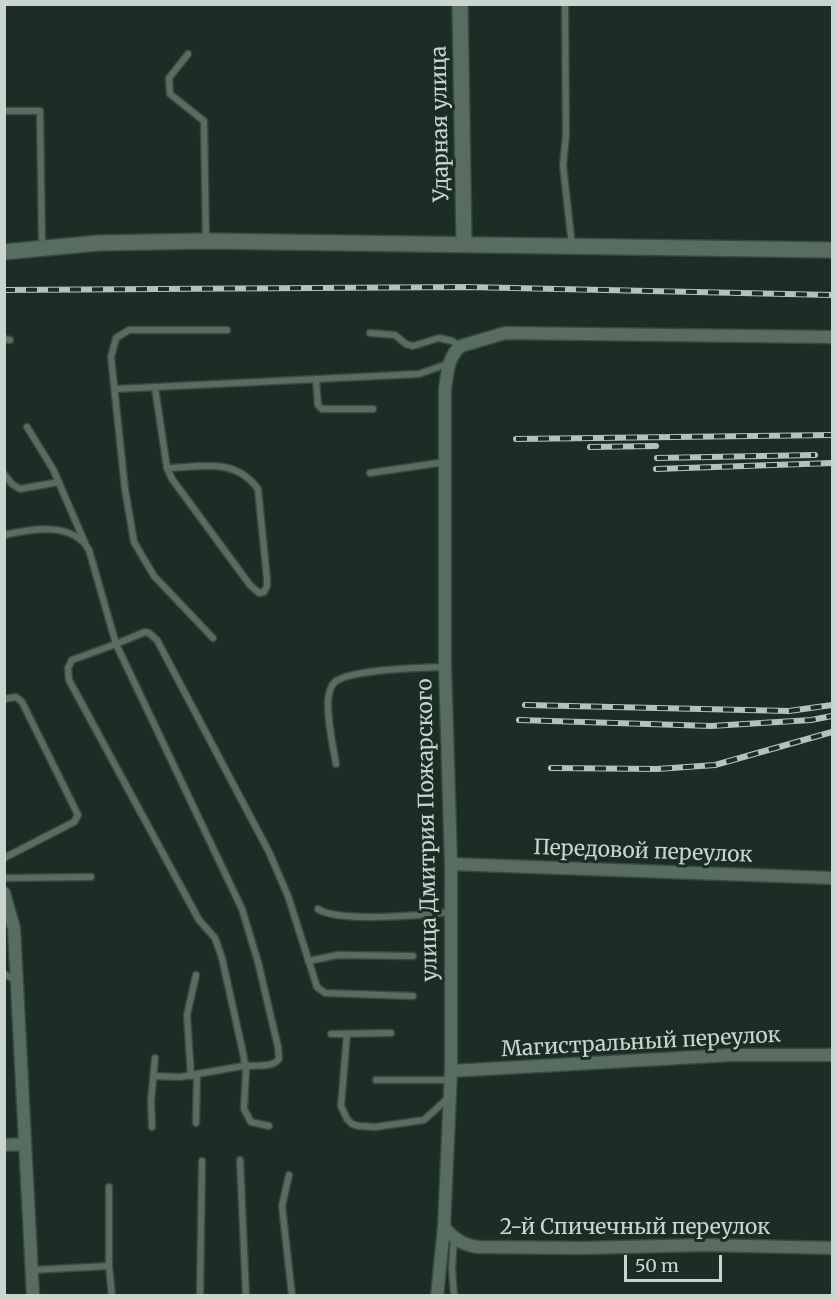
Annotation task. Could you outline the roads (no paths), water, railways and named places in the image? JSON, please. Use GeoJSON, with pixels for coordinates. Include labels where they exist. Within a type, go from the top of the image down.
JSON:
{"type":"FeatureCollection","features":[{"type":"Feature","properties":{"kind":"main road","name":"Ударная улица"},"geometry":{"type":"LineString","coordinates":[[460,4],[464,244]]}},
{"type":"Feature","properties":{"kind":"main road"},"geometry":{"type":"LineString","coordinates":[[4,252],[98,243],[206,242],[832,250]]}},
{"type":"Feature","properties":{"kind":"street"},"geometry":{"type":"LineString","coordinates":[[450,363],[456,349],[461,346],[484,338],[513,333],[832,337]]}},
{"type":"Feature","properties":{"kind":"street","name":"улица Дмитрия Пожарского"},"geometry":{"type":"LineString","coordinates":[[437,1296],[444,1227],[451,1076],[451,864],[445,667],[446,389],[450,363]]}},
{"type":"Feature","properties":{"kind":"street","name":"Передовой переулок"},"geometry":{"type":"LineString","coordinates":[[451,864],[832,878]]}},
{"type":"Feature","properties":{"kind":"street"},"geometry":{"type":"LineString","coordinates":[[4,893],[12,918],[10,977],[25,1144],[33,1296]]}},
{"type":"Feature","properties":{"kind":"street","name":"Магистральный переулок"},"geometry":{"type":"LineString","coordinates":[[451,1076],[732,1055],[832,1055]]}},
{"type":"Feature","properties":{"kind":"street"},"geometry":{"type":"LineString","coordinates":[[4,1145],[25,1144]]}},
{"type":"Feature","properties":{"kind":"street","name":"2-й Спичечный переулок"},"geometry":{"type":"LineString","coordinates":[[444,1227],[454,1238],[469,1246],[478,1247],[583,1248],[705,1245],[832,1248]]}},
{"type":"Feature","properties":{"kind":"lane"},"geometry":{"type":"LineString","coordinates":[[565,4],[566,136],[563,165],[572,247]]}},
{"type":"Feature","properties":{"kind":"lane"},"geometry":{"type":"LineString","coordinates":[[188,54],[169,78],[170,94],[204,121],[206,242]]}},
{"type":"Feature","properties":{"kind":"lane"},"geometry":{"type":"LineString","coordinates":[[4,111],[40,111],[42,247]]}},
{"type":"Feature","properties":{"kind":"lane"},"geometry":{"type":"LineString","coordinates":[[213,638],[154,576],[134,542],[125,489],[111,357],[116,338],[123,333],[135,330],[226,330]]}},
{"type":"Feature","properties":{"kind":"lane"},"geometry":{"type":"LineString","coordinates":[[370,333],[395,334],[406,344],[413,346],[438,338],[461,346]]}},
{"type":"Feature","properties":{"kind":"lane"},"geometry":{"type":"LineString","coordinates":[[115,389],[418,374],[450,363]]}},
{"type":"Feature","properties":{"kind":"lane"},"geometry":{"type":"LineString","coordinates":[[316,380],[318,405],[322,409],[373,409]]}},
{"type":"Feature","properties":{"kind":"lane"},"geometry":{"type":"LineString","coordinates":[[154,388],[167,468],[172,479],[250,585],[259,593],[264,592],[267,579],[258,489],[231,467],[167,468]]}},
{"type":"Feature","properties":{"kind":"lane"},"geometry":{"type":"LineString","coordinates":[[27,427],[44,452],[85,543],[116,644],[242,909],[258,962],[279,1055],[278,1062],[272,1064],[245,1066],[194,1076],[153,1076]]}},
{"type":"Feature","properties":{"kind":"lane"},"geometry":{"type":"LineString","coordinates":[[370,473],[445,461]]}},
{"type":"Feature","properties":{"kind":"lane"},"geometry":{"type":"LineString","coordinates":[[4,474],[12,484],[20,489],[59,482]]}},
{"type":"Feature","properties":{"kind":"lane"},"geometry":{"type":"LineString","coordinates":[[4,536],[53,529],[85,543]]}},
{"type":"Feature","properties":{"kind":"lane"},"geometry":{"type":"LineString","coordinates":[[269,1126],[250,1122],[245,1114],[245,1066],[218,943],[199,920],[69,680],[68,668],[75,657],[145,632],[157,640],[269,852],[288,896],[317,987],[325,993],[413,996]]}},
{"type":"Feature","properties":{"kind":"lane"},"geometry":{"type":"LineString","coordinates":[[336,764],[328,701],[330,689],[336,680],[357,674],[389,670],[445,667]]}},
{"type":"Feature","properties":{"kind":"lane"},"geometry":{"type":"LineString","coordinates":[[4,699],[16,697],[22,702],[78,815],[75,822],[4,858]]}},
{"type":"Feature","properties":{"kind":"lane"},"geometry":{"type":"LineString","coordinates":[[4,878],[91,877]]}},
{"type":"Feature","properties":{"kind":"lane"},"geometry":{"type":"LineString","coordinates":[[318,909],[344,916],[413,916],[451,912]]}},
{"type":"Feature","properties":{"kind":"lane"},"geometry":{"type":"LineString","coordinates":[[308,961],[338,955],[413,956]]}},
{"type":"Feature","properties":{"kind":"lane"},"geometry":{"type":"LineString","coordinates":[[196,975],[187,1016],[194,1076],[196,1123]]}},
{"type":"Feature","properties":{"kind":"lane"},"geometry":{"type":"LineString","coordinates":[[331,1034],[391,1033]]}},
{"type":"Feature","properties":{"kind":"lane"},"geometry":{"type":"LineString","coordinates":[[347,1034],[341,1106],[352,1124],[375,1127],[424,1120],[450,1097]]}},
{"type":"Feature","properties":{"kind":"lane"},"geometry":{"type":"LineString","coordinates":[[152,1127],[155,1058]]}},
{"type":"Feature","properties":{"kind":"lane"},"geometry":{"type":"LineString","coordinates":[[376,1080],[451,1076]]}},
{"type":"Feature","properties":{"kind":"lane"},"geometry":{"type":"LineString","coordinates":[[240,1160],[246,1296]]}},
{"type":"Feature","properties":{"kind":"lane"},"geometry":{"type":"LineString","coordinates":[[200,1296],[202,1161]]}},
{"type":"Feature","properties":{"kind":"lane"},"geometry":{"type":"LineString","coordinates":[[289,1175],[282,1206],[292,1296]]}},
{"type":"Feature","properties":{"kind":"lane"},"geometry":{"type":"LineString","coordinates":[[109,1187],[109,1266],[112,1296]]}},
{"type":"Feature","properties":{"kind":"lane"},"geometry":{"type":"LineString","coordinates":[[454,1238],[452,1268],[454,1296]]}},
{"type":"Feature","properties":{"kind":"lane"},"geometry":{"type":"LineString","coordinates":[[32,1269],[109,1266]]}},
{"type":"Feature","properties":{"kind":"railway"},"geometry":{"type":"LineString","coordinates":[[4,290],[467,287],[832,295]]}},
{"type":"Feature","properties":{"kind":"railway"},"geometry":{"type":"LineString","coordinates":[[516,439],[832,435]]}},
{"type":"Feature","properties":{"kind":"railway"},"geometry":{"type":"LineString","coordinates":[[590,447],[656,446]]}},
{"type":"Feature","properties":{"kind":"railway"},"geometry":{"type":"LineString","coordinates":[[657,458],[815,455]]}},
{"type":"Feature","properties":{"kind":"railway"},"geometry":{"type":"LineString","coordinates":[[656,469],[832,463]]}},
{"type":"Feature","properties":{"kind":"railway"},"geometry":{"type":"LineString","coordinates":[[525,705],[789,711],[832,705]]}},
{"type":"Feature","properties":{"kind":"railway"},"geometry":{"type":"LineString","coordinates":[[519,720],[711,726],[811,720],[832,716]]}},
{"type":"Feature","properties":{"kind":"railway"},"geometry":{"type":"LineString","coordinates":[[551,768],[657,769],[715,765],[832,732]]}}]}
